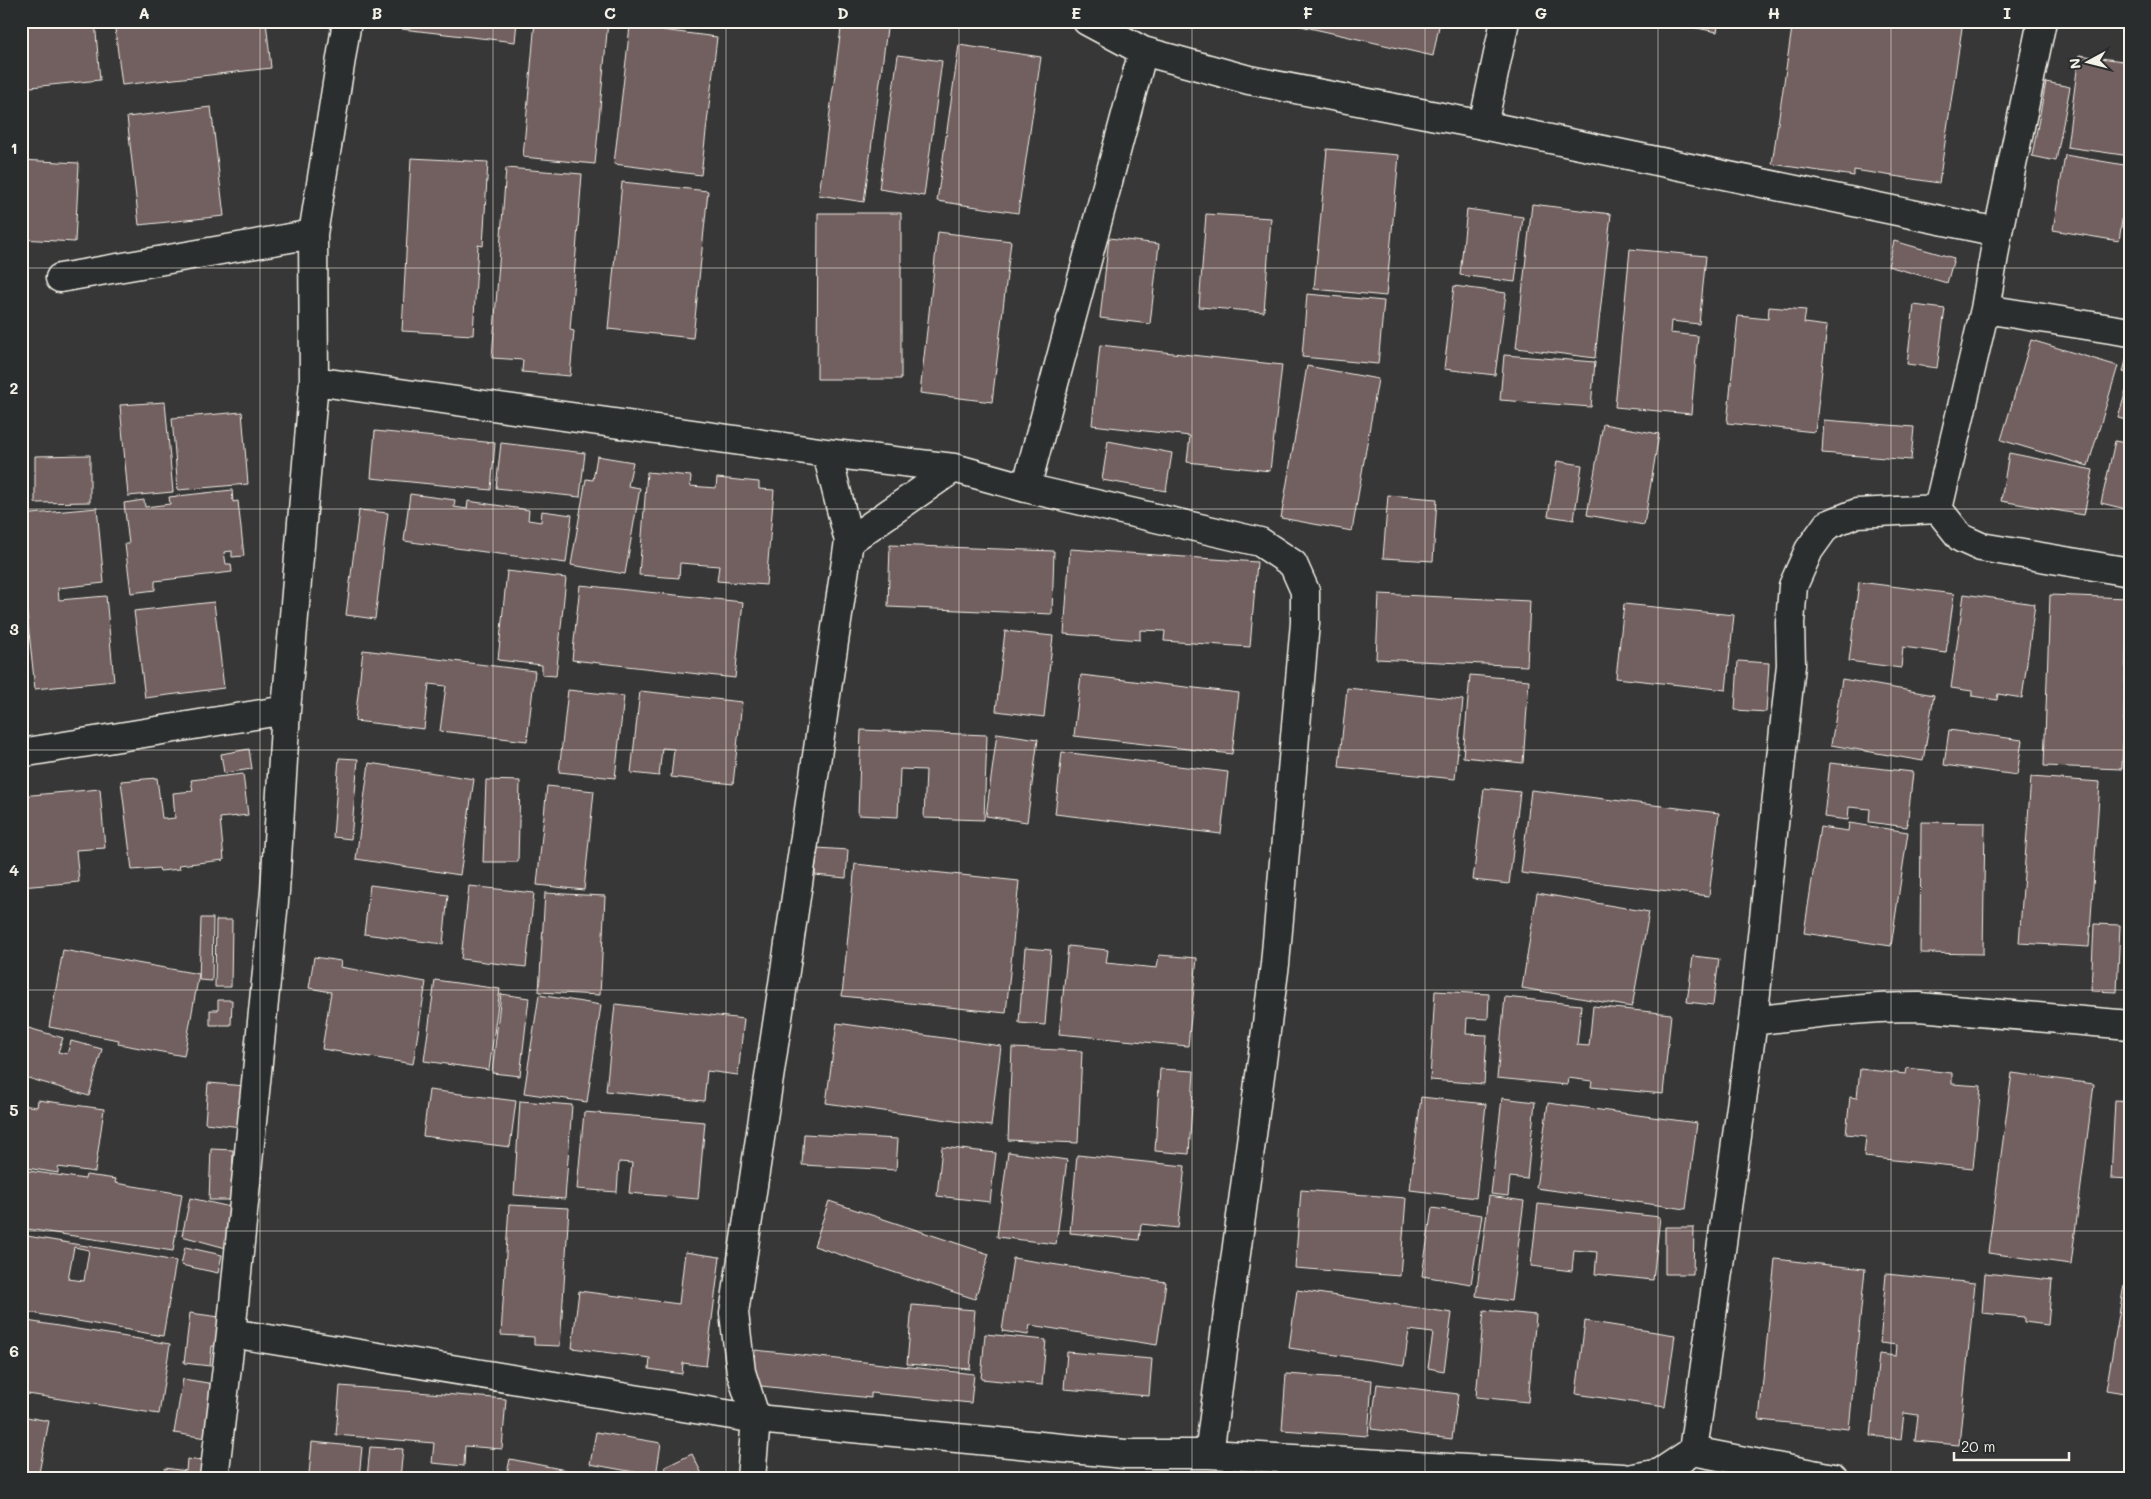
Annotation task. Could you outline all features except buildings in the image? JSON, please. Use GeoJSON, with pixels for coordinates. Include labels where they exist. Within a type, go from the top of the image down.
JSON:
{"type":"FeatureCollection","features":[{"type":"Feature","properties":{"kind":"street"},"geometry":{"type":"LineString","coordinates":[[214,1478],[231,1333],[275,891],[286,710],[314,381],[313,234],[347,21]]}},
{"type":"Feature","properties":{"kind":"street"},"geometry":{"type":"LineString","coordinates":[[1086,21],[1143,51],[1249,80],[1483,125],[1998,232]]}},
{"type":"Feature","properties":{"kind":"street"},"geometry":{"type":"LineString","coordinates":[[1483,125],[1505,21]]}},
{"type":"Feature","properties":{"kind":"street"},"geometry":{"type":"LineString","coordinates":[[1938,509],[1985,309],[1998,232],[2042,21]]}},
{"type":"Feature","properties":{"kind":"street"},"geometry":{"type":"LineString","coordinates":[[1026,488],[1143,51]]}},
{"type":"Feature","properties":{"kind":"street"},"geometry":{"type":"LineString","coordinates":[[60,278],[313,234]]}},
{"type":"Feature","properties":{"kind":"street"},"geometry":{"type":"LineString","coordinates":[[1985,309],[2130,332]]}},
{"type":"Feature","properties":{"kind":"street"},"geometry":{"type":"LineString","coordinates":[[314,381],[828,453],[954,468],[1026,488],[1260,542],[1293,564],[1305,592],[1305,623],[1275,964],[1209,1454]]}},
{"type":"Feature","properties":{"kind":"street"},"geometry":{"type":"LineString","coordinates":[[750,1478],[756,1419],[741,1372],[734,1313],[849,541],[828,453]]}},
{"type":"Feature","properties":{"kind":"street"},"geometry":{"type":"LineString","coordinates":[[849,541],[954,468]]}},
{"type":"Feature","properties":{"kind":"street"},"geometry":{"type":"LineString","coordinates":[[1938,509],[1960,538],[1982,547],[2130,572]]}},
{"type":"Feature","properties":{"kind":"street"},"geometry":{"type":"LineString","coordinates":[[1693,1451],[1753,1021],[1791,665],[1790,623],[1793,586],[1809,550],[1828,525],[1857,513],[1938,509]]}},
{"type":"Feature","properties":{"kind":"street"},"geometry":{"type":"LineString","coordinates":[[21,753],[286,710]]}},
{"type":"Feature","properties":{"kind":"street"},"geometry":{"type":"LineString","coordinates":[[1753,1021],[1864,1009],[1919,1007],[2130,1025]]}},
{"type":"Feature","properties":{"kind":"street"},"geometry":{"type":"LineString","coordinates":[[231,1333],[756,1419],[1125,1454],[1209,1454],[1623,1478]]}},
{"type":"Feature","properties":{"kind":"street"},"geometry":{"type":"LineString","coordinates":[[1633,1478],[1660,1473],[1693,1451],[1833,1478]]}}]}
